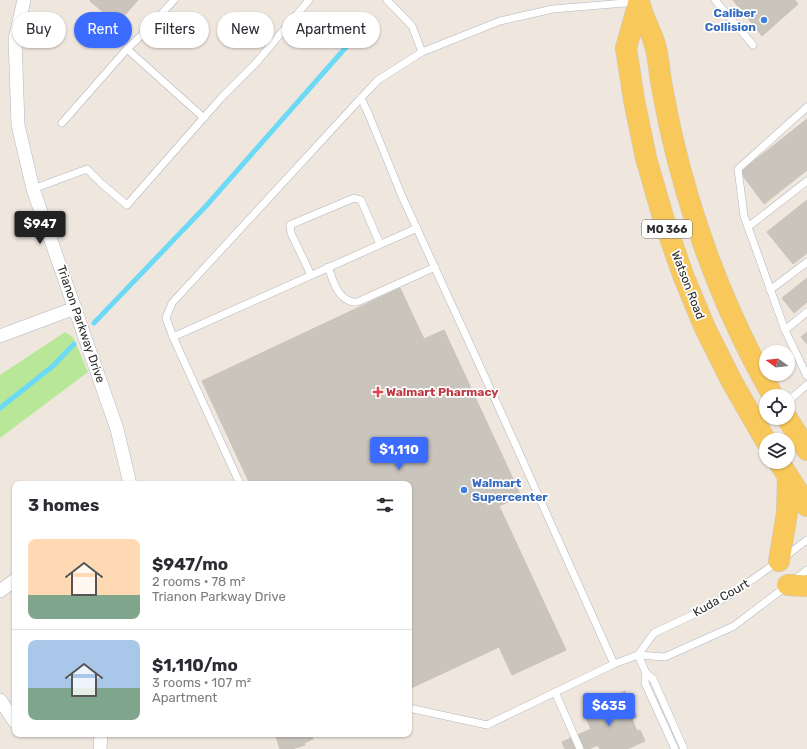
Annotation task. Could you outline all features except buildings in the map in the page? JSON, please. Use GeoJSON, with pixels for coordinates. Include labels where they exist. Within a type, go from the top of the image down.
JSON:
{"type":"FeatureCollection","features":[{"type":"Feature","properties":{"kind":"main road","name":"MO 366"},"geometry":{"type":"LineString","coordinates":[[639,1],[656,46],[671,132],[693,213],[722,292],[740,332],[769,389]]}},
{"type":"Feature","properties":{"kind":"main road","name":"Watson Road"},"geometry":{"type":"LineString","coordinates":[[639,1],[626,48],[634,100],[646,158],[663,217],[683,275],[705,328],[732,382],[761,433]]}},
{"type":"Feature","properties":{"kind":"main road"},"geometry":{"type":"LineString","coordinates":[[791,425],[807,450]]}},
{"type":"Feature","properties":{"kind":"main road"},"geometry":{"type":"LineString","coordinates":[[784,469],[807,506]]}},
{"type":"Feature","properties":{"kind":"main road"},"geometry":{"type":"LineString","coordinates":[[779,561],[787,513],[784,469]]}},
{"type":"Feature","properties":{"kind":"street","name":"Trianon Parkway Drive"},"geometry":{"type":"LineString","coordinates":[[24,0],[15,39],[18,125],[34,189],[117,429],[129,481]]}},
{"type":"Feature","properties":{"kind":"street"},"geometry":{"type":"LineString","coordinates":[[0,336],[75,308]]}},
{"type":"Feature","properties":{"kind":"street"},"geometry":{"type":"LineString","coordinates":[[0,591],[12,582]]}},
{"type":"Feature","properties":{"kind":"street"},"geometry":{"type":"LineString","coordinates":[[0,700],[12,718]]}},
{"type":"Feature","properties":{"kind":"street"},"geometry":{"type":"LineString","coordinates":[[100,749],[101,737]]}},
{"type":"Feature","properties":{"kind":"lane"},"geometry":{"type":"LineString","coordinates":[[62,123],[127,49],[145,32],[174,0]]}},
{"type":"Feature","properties":{"kind":"lane"},"geometry":{"type":"LineString","coordinates":[[34,189],[87,169],[127,205],[221,98],[256,64],[309,0]]}},
{"type":"Feature","properties":{"kind":"lane"},"geometry":{"type":"LineString","coordinates":[[387,0],[412,26],[422,52]]}},
{"type":"Feature","properties":{"kind":"lane"},"geometry":{"type":"LineString","coordinates":[[715,0],[753,46]]}},
{"type":"Feature","properties":{"kind":"lane"},"geometry":{"type":"LineString","coordinates":[[239,481],[173,337],[166,318],[172,303],[378,80],[422,52],[500,22],[553,9],[639,1]]}},
{"type":"Feature","properties":{"kind":"lane"},"geometry":{"type":"LineString","coordinates":[[127,49],[204,118]]}},
{"type":"Feature","properties":{"kind":"lane"},"geometry":{"type":"LineString","coordinates":[[361,98],[401,194],[493,393],[614,664]]}},
{"type":"Feature","properties":{"kind":"lane"},"geometry":{"type":"LineString","coordinates":[[806,371],[785,330],[744,216],[738,169],[807,107]]}},
{"type":"Feature","properties":{"kind":"lane"},"geometry":{"type":"LineString","coordinates":[[748,227],[807,181]]}},
{"type":"Feature","properties":{"kind":"lane"},"geometry":{"type":"LineString","coordinates":[[311,275],[291,233],[290,225],[354,198],[361,200],[380,244]]}},
{"type":"Feature","properties":{"kind":"lane"},"geometry":{"type":"LineString","coordinates":[[173,337],[417,228]]}},
{"type":"Feature","properties":{"kind":"lane"},"geometry":{"type":"LineString","coordinates":[[770,290],[807,262]]}},
{"type":"Feature","properties":{"kind":"lane"},"geometry":{"type":"LineString","coordinates":[[328,267],[343,298],[354,303],[369,298],[435,267]]}},
{"type":"Feature","properties":{"kind":"lane"},"geometry":{"type":"LineString","coordinates":[[785,330],[807,312]]}},
{"type":"Feature","properties":{"kind":"lane"},"geometry":{"type":"LineString","coordinates":[[795,395],[807,385]]}},
{"type":"Feature","properties":{"kind":"lane","name":"Kuda Court"},"geometry":{"type":"LineString","coordinates":[[638,655],[654,633],[703,610],[733,593],[807,540]]}},
{"type":"Feature","properties":{"kind":"lane"},"geometry":{"type":"LineString","coordinates":[[412,709],[488,725],[614,664],[638,655],[665,657],[734,626],[798,585],[807,570]]}},
{"type":"Feature","properties":{"kind":"lane"},"geometry":{"type":"LineString","coordinates":[[638,655],[646,673],[653,679],[684,749]]}},
{"type":"Feature","properties":{"kind":"lane"},"geometry":{"type":"LineString","coordinates":[[646,673],[645,683],[675,749]]}},
{"type":"Feature","properties":{"kind":"lane"},"geometry":{"type":"LineString","coordinates":[[555,692],[580,749]]}},
{"type":"Feature","properties":{"kind":"green space"},"geometry":{"type":"Polygon","coordinates":[[[65,332],[73,337],[88,372],[0,438],[0,375],[65,332]]]}},
{"type":"Feature","properties":{"kind":"waterway"},"geometry":{"type":"LineString","coordinates":[[94,323],[206,206],[345,48]]}},
{"type":"Feature","properties":{"kind":"waterway"},"geometry":{"type":"LineString","coordinates":[[0,408],[53,366],[74,344]]}},
{"type":"Feature","properties":{"kind":"place","name":"Caliber Collision"},"geometry":{"type":"Point","coordinates":[764,20]}},
{"type":"Feature","properties":{"kind":"place","name":"Walmart Pharmacy"},"geometry":{"type":"Point","coordinates":[378,392]}},
{"type":"Feature","properties":{"kind":"place","name":"Walmart Supercenter"},"geometry":{"type":"Point","coordinates":[464,490]}}]}
